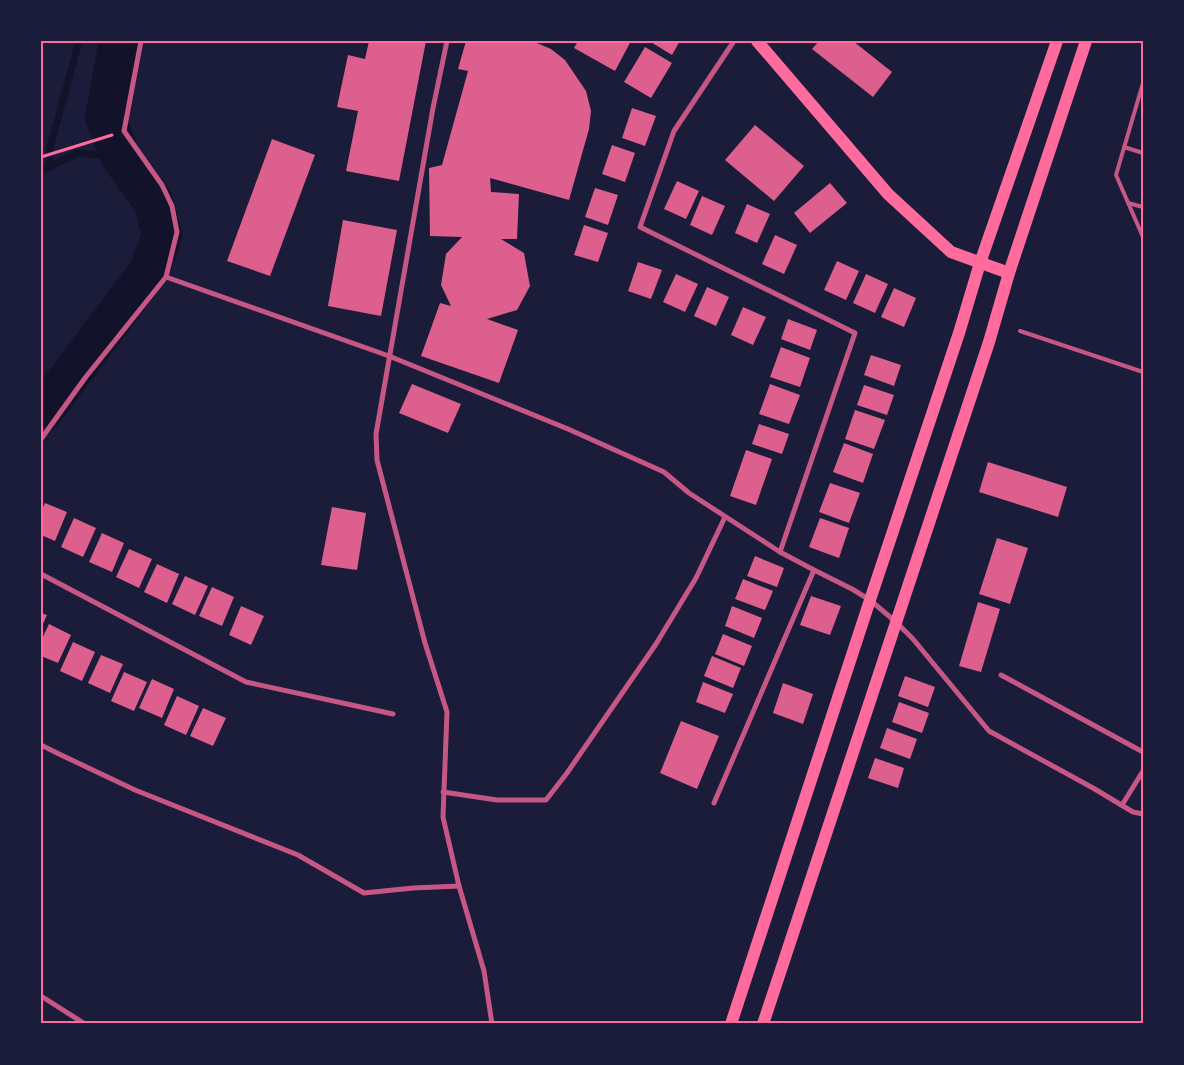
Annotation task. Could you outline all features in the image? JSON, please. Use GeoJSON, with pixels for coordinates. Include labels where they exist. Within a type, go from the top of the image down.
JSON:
{"type":"FeatureCollection","features":[{"type":"Feature","properties":{"kind":"main road"},"geometry":{"type":"LineString","coordinates":[[757,41],[888,194],[951,252],[1009,273]]}},
{"type":"Feature","properties":{"kind":"main road"},"geometry":{"type":"LineString","coordinates":[[731,1024],[959,334],[980,263],[1058,41]]}},
{"type":"Feature","properties":{"kind":"main road"},"geometry":{"type":"LineString","coordinates":[[763,1024],[989,342],[1009,273],[1086,41]]}},
{"type":"Feature","properties":{"kind":"street"},"geometry":{"type":"LineString","coordinates":[[41,439],[85,378],[166,277],[176,232],[172,206],[162,185],[124,131],[141,41]]}},
{"type":"Feature","properties":{"kind":"street"},"geometry":{"type":"LineString","coordinates":[[447,41],[433,108],[389,356],[376,434],[377,460],[425,644],[446,712],[443,817],[484,971],[492,1024]]}},
{"type":"Feature","properties":{"kind":"street"},"geometry":{"type":"LineString","coordinates":[[734,41],[674,131],[640,226],[855,334],[780,552]]}},
{"type":"Feature","properties":{"kind":"street"},"geometry":{"type":"LineString","coordinates":[[166,277],[389,356],[568,429],[664,472],[689,493],[780,552],[852,588],[870,600],[913,639],[989,731],[1133,812],[1143,814]]}},
{"type":"Feature","properties":{"kind":"street"},"geometry":{"type":"LineString","coordinates":[[443,792],[497,800],[546,800],[567,773],[656,644],[696,578],[725,517]]}},
{"type":"Feature","properties":{"kind":"street"},"geometry":{"type":"LineString","coordinates":[[714,804],[814,570]]}},
{"type":"Feature","properties":{"kind":"street"},"geometry":{"type":"LineString","coordinates":[[41,574],[246,682],[393,714]]}},
{"type":"Feature","properties":{"kind":"street"},"geometry":{"type":"LineString","coordinates":[[1001,675],[1143,752]]}},
{"type":"Feature","properties":{"kind":"street"},"geometry":{"type":"LineString","coordinates":[[41,745],[135,790],[298,855],[364,893],[460,886]]}},
{"type":"Feature","properties":{"kind":"street"},"geometry":{"type":"LineString","coordinates":[[1122,805],[1143,771]]}},
{"type":"Feature","properties":{"kind":"street"},"geometry":{"type":"LineString","coordinates":[[41,996],[85,1024]]}},
{"type":"Feature","properties":{"kind":"lane"},"geometry":{"type":"LineString","coordinates":[[1143,83],[1116,175],[1143,237]]}},
{"type":"Feature","properties":{"kind":"lane"},"geometry":{"type":"LineString","coordinates":[[1124,147],[1143,153]]}},
{"type":"Feature","properties":{"kind":"lane"},"geometry":{"type":"LineString","coordinates":[[1128,202],[1143,207]]}},
{"type":"Feature","properties":{"kind":"lane"},"geometry":{"type":"LineString","coordinates":[[1020,331],[1143,372]]}},
{"type":"Feature","properties":{"kind":"path"},"geometry":{"type":"LineString","coordinates":[[41,158],[124,131]]}},
{"type":"Feature","properties":{"kind":"building"},"geometry":{"type":"Polygon","coordinates":[[[369,41],[426,41],[399,181],[346,171],[358,111],[337,107],[348,55],[365,59],[369,41]]]}},
{"type":"Feature","properties":{"kind":"building"},"geometry":{"type":"Polygon","coordinates":[[[466,41],[532,41],[551,49],[565,60],[586,91],[591,111],[589,129],[569,200],[490,178],[491,192],[519,194],[517,239],[501,239],[524,253],[530,286],[517,310],[487,319],[518,330],[499,383],[421,356],[440,303],[451,306],[441,285],[446,254],[462,237],[430,236],[429,168],[442,165],[468,71],[458,69],[466,41]]]}},
{"type":"Feature","properties":{"kind":"building"},"geometry":{"type":"Polygon","coordinates":[[[578,41],[631,41],[615,71],[574,48],[578,41]]]}},
{"type":"Feature","properties":{"kind":"building"},"geometry":{"type":"Polygon","coordinates":[[[649,41],[680,41],[672,55],[649,41]]]}},
{"type":"Feature","properties":{"kind":"building"},"geometry":{"type":"Polygon","coordinates":[[[819,41],[853,41],[892,72],[873,97],[812,49],[819,41]]]}},
{"type":"Feature","properties":{"kind":"building"},"geometry":{"type":"Polygon","coordinates":[[[645,47],[672,63],[651,98],[624,82],[645,47]]]}},
{"type":"Feature","properties":{"kind":"building"},"geometry":{"type":"Polygon","coordinates":[[[632,108],[656,116],[645,146],[622,138],[632,108]]]}},
{"type":"Feature","properties":{"kind":"building"},"geometry":{"type":"Polygon","coordinates":[[[755,125],[804,166],[774,201],[725,160],[755,125]]]}},
{"type":"Feature","properties":{"kind":"building"},"geometry":{"type":"Polygon","coordinates":[[[272,139],[315,155],[270,276],[227,261],[272,139]]]}},
{"type":"Feature","properties":{"kind":"building"},"geometry":{"type":"Polygon","coordinates":[[[612,145],[635,153],[625,182],[602,174],[612,145]]]}},
{"type":"Feature","properties":{"kind":"building"},"geometry":{"type":"Polygon","coordinates":[[[677,181],[699,191],[686,219],[664,209],[677,181]]]}},
{"type":"Feature","properties":{"kind":"building"},"geometry":{"type":"Polygon","coordinates":[[[830,183],[847,203],[810,233],[794,213],[830,183]]]}},
{"type":"Feature","properties":{"kind":"building"},"geometry":{"type":"Polygon","coordinates":[[[595,188],[618,195],[608,225],[585,217],[595,188]]]}},
{"type":"Feature","properties":{"kind":"building"},"geometry":{"type":"Polygon","coordinates":[[[702,196],[725,206],[712,235],[690,225],[702,196]]]}},
{"type":"Feature","properties":{"kind":"building"},"geometry":{"type":"Polygon","coordinates":[[[747,204],[770,214],[757,243],[735,233],[747,204]]]}},
{"type":"Feature","properties":{"kind":"building"},"geometry":{"type":"Polygon","coordinates":[[[343,220],[397,230],[381,316],[328,306],[343,220]]]}},
{"type":"Feature","properties":{"kind":"building"},"geometry":{"type":"Polygon","coordinates":[[[584,225],[608,233],[598,262],[574,255],[584,225]]]}},
{"type":"Feature","properties":{"kind":"building"},"geometry":{"type":"Polygon","coordinates":[[[775,235],[797,245],[784,274],[762,264],[775,235]]]}},
{"type":"Feature","properties":{"kind":"building"},"geometry":{"type":"Polygon","coordinates":[[[837,261],[859,271],[846,300],[824,290],[837,261]]]}},
{"type":"Feature","properties":{"kind":"building"},"geometry":{"type":"Polygon","coordinates":[[[638,262],[662,270],[651,299],[628,291],[638,262]]]}},
{"type":"Feature","properties":{"kind":"building"},"geometry":{"type":"Polygon","coordinates":[[[676,274],[698,284],[685,312],[663,302],[676,274]]]}},
{"type":"Feature","properties":{"kind":"building"},"geometry":{"type":"Polygon","coordinates":[[[866,274],[888,284],[875,313],[853,303],[866,274]]]}},
{"type":"Feature","properties":{"kind":"building"},"geometry":{"type":"Polygon","coordinates":[[[707,287],[729,297],[716,326],[694,316],[707,287]]]}},
{"type":"Feature","properties":{"kind":"building"},"geometry":{"type":"Polygon","coordinates":[[[894,288],[916,298],[904,327],[881,317],[894,288]]]}},
{"type":"Feature","properties":{"kind":"building"},"geometry":{"type":"Polygon","coordinates":[[[743,307],[766,317],[753,345],[731,335],[743,307]]]}},
{"type":"Feature","properties":{"kind":"building"},"geometry":{"type":"Polygon","coordinates":[[[788,319],[817,330],[810,350],[781,339],[788,319]]]}},
{"type":"Feature","properties":{"kind":"building"},"geometry":{"type":"Polygon","coordinates":[[[781,347],[810,358],[800,387],[770,377],[781,347]]]}},
{"type":"Feature","properties":{"kind":"building"},"geometry":{"type":"Polygon","coordinates":[[[871,355],[901,365],[894,386],[864,375],[871,355]]]}},
{"type":"Feature","properties":{"kind":"building"},"geometry":{"type":"Polygon","coordinates":[[[412,384],[461,404],[448,433],[399,413],[412,384]]]}},
{"type":"Feature","properties":{"kind":"building"},"geometry":{"type":"Polygon","coordinates":[[[770,384],[800,395],[789,424],[759,414],[770,384]]]}},
{"type":"Feature","properties":{"kind":"building"},"geometry":{"type":"Polygon","coordinates":[[[864,385],[894,395],[887,415],[857,405],[864,385]]]}},
{"type":"Feature","properties":{"kind":"building"},"geometry":{"type":"Polygon","coordinates":[[[855,410],[885,420],[874,449],[845,439],[855,410]]]}},
{"type":"Feature","properties":{"kind":"building"},"geometry":{"type":"Polygon","coordinates":[[[759,424],[789,434],[782,454],[752,444],[759,424]]]}},
{"type":"Feature","properties":{"kind":"building"},"geometry":{"type":"Polygon","coordinates":[[[844,443],[873,454],[863,483],[833,472],[844,443]]]}},
{"type":"Feature","properties":{"kind":"building"},"geometry":{"type":"Polygon","coordinates":[[[746,450],[772,459],[756,505],[730,496],[746,450]]]}},
{"type":"Feature","properties":{"kind":"building"},"geometry":{"type":"Polygon","coordinates":[[[988,462],[1067,487],[1058,517],[979,492],[988,462]]]}},
{"type":"Feature","properties":{"kind":"building"},"geometry":{"type":"Polygon","coordinates":[[[830,483],[860,493],[849,523],[819,512],[830,483]]]}},
{"type":"Feature","properties":{"kind":"building"},"geometry":{"type":"Polygon","coordinates":[[[45,503],[67,512],[55,541],[41,535],[41,511],[45,503]]]}},
{"type":"Feature","properties":{"kind":"building"},"geometry":{"type":"Polygon","coordinates":[[[332,507],[366,513],[357,570],[321,565],[332,507]]]}},
{"type":"Feature","properties":{"kind":"building"},"geometry":{"type":"Polygon","coordinates":[[[74,518],[96,528],[83,557],[61,547],[74,518]]]}},
{"type":"Feature","properties":{"kind":"building"},"geometry":{"type":"Polygon","coordinates":[[[820,518],[849,528],[839,558],[809,547],[820,518]]]}},
{"type":"Feature","properties":{"kind":"building"},"geometry":{"type":"Polygon","coordinates":[[[102,533],[124,543],[112,572],[89,562],[102,533]]]}},
{"type":"Feature","properties":{"kind":"building"},"geometry":{"type":"Polygon","coordinates":[[[997,538],[1028,548],[1010,604],[979,594],[997,538]]]}},
{"type":"Feature","properties":{"kind":"building"},"geometry":{"type":"Polygon","coordinates":[[[129,549],[152,559],[139,588],[116,577],[129,549]]]}},
{"type":"Feature","properties":{"kind":"building"},"geometry":{"type":"Polygon","coordinates":[[[755,556],[784,568],[777,587],[747,576],[755,556]]]}},
{"type":"Feature","properties":{"kind":"building"},"geometry":{"type":"Polygon","coordinates":[[[157,564],[179,574],[167,603],[144,592],[157,564]]]}},
{"type":"Feature","properties":{"kind":"building"},"geometry":{"type":"Polygon","coordinates":[[[185,576],[208,586],[195,615],[172,604],[185,576]]]}},
{"type":"Feature","properties":{"kind":"building"},"geometry":{"type":"Polygon","coordinates":[[[743,579],[773,591],[765,610],[735,599],[743,579]]]}},
{"type":"Feature","properties":{"kind":"building"},"geometry":{"type":"Polygon","coordinates":[[[212,587],[234,597],[222,626],[199,616],[212,587]]]}},
{"type":"Feature","properties":{"kind":"building"},"geometry":{"type":"Polygon","coordinates":[[[811,596],[841,606],[830,635],[800,625],[811,596]]]}},
{"type":"Feature","properties":{"kind":"building"},"geometry":{"type":"Polygon","coordinates":[[[978,602],[1000,609],[981,672],[959,666],[978,602]]]}},
{"type":"Feature","properties":{"kind":"building"},"geometry":{"type":"Polygon","coordinates":[[[241,606],[264,616],[251,645],[229,635],[241,606]]]}},
{"type":"Feature","properties":{"kind":"building"},"geometry":{"type":"Polygon","coordinates":[[[732,606],[762,618],[754,638],[725,626],[732,606]]]}},
{"type":"Feature","properties":{"kind":"building"},"geometry":{"type":"Polygon","coordinates":[[[41,613],[47,615],[41,628],[41,613]]]}},
{"type":"Feature","properties":{"kind":"building"},"geometry":{"type":"Polygon","coordinates":[[[49,624],[71,635],[58,663],[41,656],[41,641],[49,624]]]}},
{"type":"Feature","properties":{"kind":"building"},"geometry":{"type":"Polygon","coordinates":[[[723,634],[752,646],[744,666],[715,654],[723,634]]]}},
{"type":"Feature","properties":{"kind":"building"},"geometry":{"type":"Polygon","coordinates":[[[73,642],[95,652],[82,681],[60,671],[73,642]]]}},
{"type":"Feature","properties":{"kind":"building"},"geometry":{"type":"Polygon","coordinates":[[[101,655],[123,664],[110,693],[88,683],[101,655]]]}},
{"type":"Feature","properties":{"kind":"building"},"geometry":{"type":"Polygon","coordinates":[[[712,656],[741,668],[733,688],[704,676],[712,656]]]}},
{"type":"Feature","properties":{"kind":"building"},"geometry":{"type":"Polygon","coordinates":[[[124,672],[147,682],[134,711],[111,701],[124,672]]]}},
{"type":"Feature","properties":{"kind":"building"},"geometry":{"type":"Polygon","coordinates":[[[905,676],[935,687],[928,707],[898,696],[905,676]]]}},
{"type":"Feature","properties":{"kind":"building"},"geometry":{"type":"Polygon","coordinates":[[[152,679],[174,689],[162,718],[139,708],[152,679]]]}},
{"type":"Feature","properties":{"kind":"building"},"geometry":{"type":"Polygon","coordinates":[[[703,682],[733,694],[725,713],[696,702],[703,682]]]}},
{"type":"Feature","properties":{"kind":"building"},"geometry":{"type":"Polygon","coordinates":[[[783,683],[813,694],[803,724],[773,713],[783,683]]]}},
{"type":"Feature","properties":{"kind":"building"},"geometry":{"type":"Polygon","coordinates":[[[177,696],[199,706],[186,735],[164,725],[177,696]]]}},
{"type":"Feature","properties":{"kind":"building"},"geometry":{"type":"Polygon","coordinates":[[[899,702],[929,713],[922,733],[892,722],[899,702]]]}},
{"type":"Feature","properties":{"kind":"building"},"geometry":{"type":"Polygon","coordinates":[[[203,708],[226,718],[213,746],[190,736],[203,708]]]}},
{"type":"Feature","properties":{"kind":"building"},"geometry":{"type":"Polygon","coordinates":[[[681,721],[719,736],[697,789],[660,773],[681,721]]]}},
{"type":"Feature","properties":{"kind":"building"},"geometry":{"type":"Polygon","coordinates":[[[887,728],[917,739],[910,759],[880,748],[887,728]]]}},
{"type":"Feature","properties":{"kind":"building"},"geometry":{"type":"Polygon","coordinates":[[[875,758],[904,768],[898,788],[868,778],[875,758]]]}},
{"type":"Feature","properties":{"kind":"waterway"},"geometry":{"type":"LineString","coordinates":[[50,167],[50,148],[79,41]]}},
{"type":"Feature","properties":{"kind":"waterway"},"geometry":{"type":"LineString","coordinates":[[41,414],[150,269],[162,235],[153,201],[121,157],[105,118],[119,41]]}},
{"type":"Feature","properties":{"kind":"waterway"},"geometry":{"type":"LineString","coordinates":[[41,171],[77,153],[121,157]]}}]}
